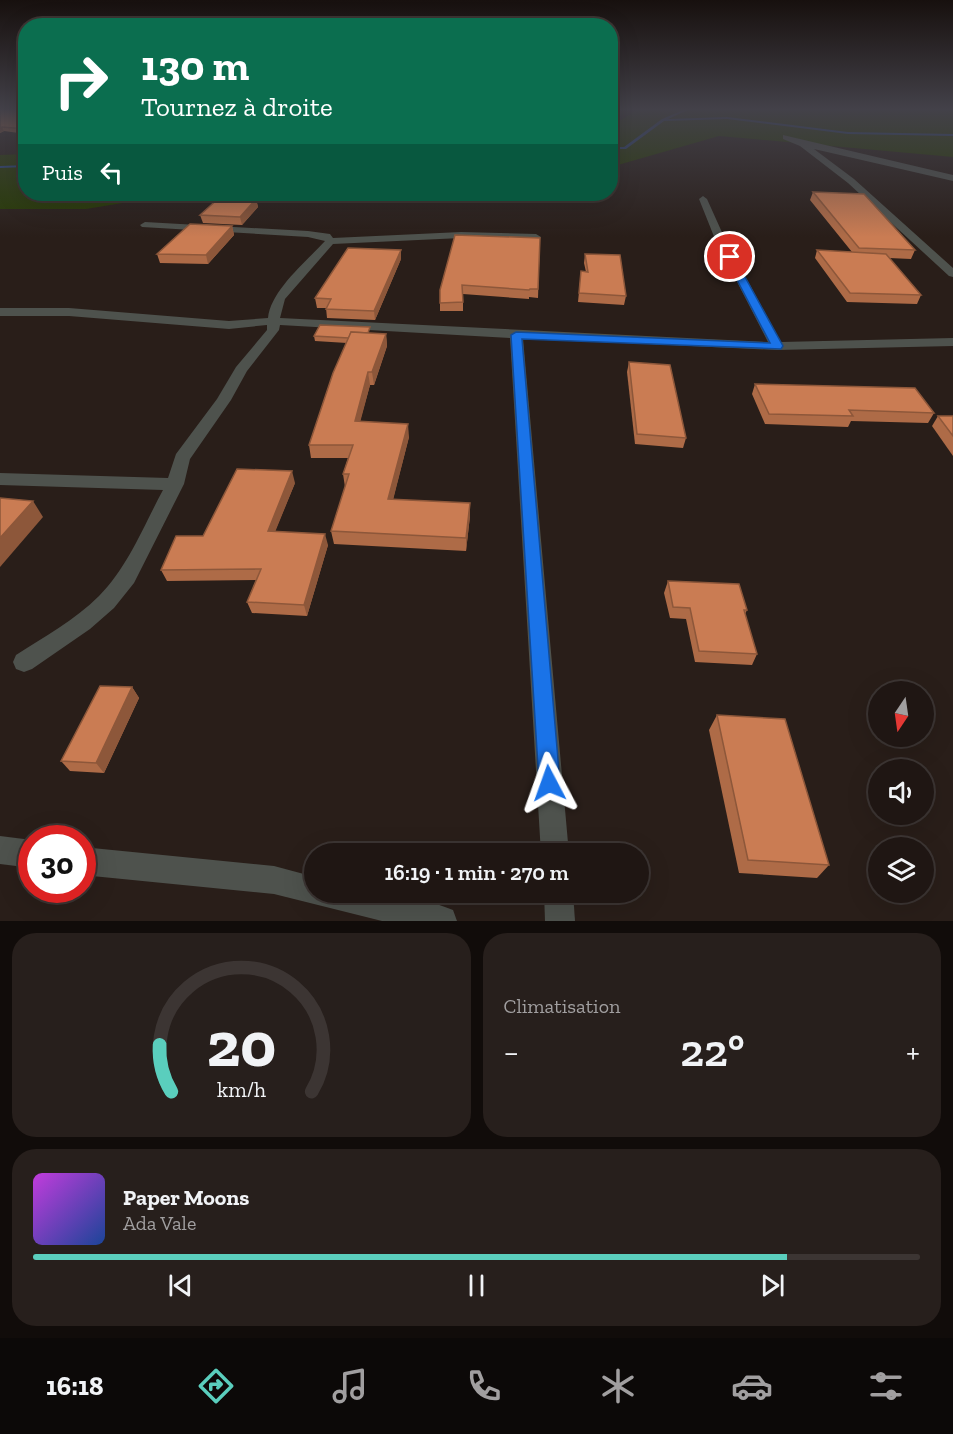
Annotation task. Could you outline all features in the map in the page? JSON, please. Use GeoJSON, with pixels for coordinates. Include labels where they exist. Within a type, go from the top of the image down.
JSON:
{"type":"FeatureCollection","features":[{"type":"Feature","properties":{"kind":"street"},"geometry":{"type":"LineString","coordinates":[[812,151],[851,181],[953,274]]}},
{"type":"Feature","properties":{"kind":"street"},"geometry":{"type":"LineString","coordinates":[[834,151],[953,178]]}},
{"type":"Feature","properties":{"kind":"street"},"geometry":{"type":"LineString","coordinates":[[703,199],[720,239],[777,346]]}},
{"type":"Feature","properties":{"kind":"street"},"geometry":{"type":"LineString","coordinates":[[145,225],[308,234],[326,236],[330,241]]}},
{"type":"Feature","properties":{"kind":"street"},"geometry":{"type":"LineString","coordinates":[[24,662],[83,623],[107,602],[127,577],[175,484],[182,458],[224,400],[241,370],[273,330],[275,308],[279,298],[330,241],[461,235],[536,237]]}},
{"type":"Feature","properties":{"kind":"street"},"geometry":{"type":"LineString","coordinates":[[0,312],[69,312],[229,325],[274,321],[516,335],[777,346],[953,342]]}},
{"type":"Feature","properties":{"kind":"street"},"geometry":{"type":"LineString","coordinates":[[516,335],[554,843]]}},
{"type":"Feature","properties":{"kind":"street"},"geometry":{"type":"LineString","coordinates":[[0,479],[175,484]]}},
{"type":"Feature","properties":{"kind":"street"},"geometry":{"type":"LineString","coordinates":[[0,849],[18,852]]}},
{"type":"Feature","properties":{"kind":"street"},"geometry":{"type":"LineString","coordinates":[[96,862],[273,880],[304,888]]}},
{"type":"Feature","properties":{"kind":"street"},"geometry":{"type":"LineString","coordinates":[[368,903],[442,921]]}},
{"type":"Feature","properties":{"kind":"street"},"geometry":{"type":"LineString","coordinates":[[559,903],[560,921]]}},
{"type":"Feature","properties":{"kind":"green space"},"geometry":{"type":"Polygon","coordinates":[[[618,151],[667,151],[618,165],[618,151]]]}},
{"type":"Feature","properties":{"kind":"green space"},"geometry":{"type":"Polygon","coordinates":[[[886,151],[953,151],[953,157],[886,151]]]}},
{"type":"Feature","properties":{"kind":"green space"},"geometry":{"type":"Polygon","coordinates":[[[18,154],[18,201],[135,201],[86,209],[0,209],[0,155],[18,154]]]}},
{"type":"Feature","properties":{"kind":"building"},"geometry":{"type":"Polygon","coordinates":[[[813,192],[864,194],[915,250],[859,248],[813,192]]]}},
{"type":"Feature","properties":{"kind":"building"},"geometry":{"type":"Polygon","coordinates":[[[216,201],[254,201],[240,217],[200,215],[216,201]]]}},
{"type":"Feature","properties":{"kind":"building"},"geometry":{"type":"Polygon","coordinates":[[[190,224],[232,226],[206,255],[157,254],[190,224]]]}},
{"type":"Feature","properties":{"kind":"building"},"geometry":{"type":"Polygon","coordinates":[[[455,235],[540,238],[538,289],[462,285],[463,302],[440,303],[440,290],[455,235]]]}},
{"type":"Feature","properties":{"kind":"building"},"geometry":{"type":"Polygon","coordinates":[[[348,248],[401,250],[374,311],[326,309],[331,299],[315,298],[348,248]]]}},
{"type":"Feature","properties":{"kind":"building"},"geometry":{"type":"Polygon","coordinates":[[[817,250],[886,254],[921,295],[850,293],[817,250]]]}},
{"type":"Feature","properties":{"kind":"building"},"geometry":{"type":"Polygon","coordinates":[[[585,254],[620,255],[626,296],[579,293],[581,271],[588,272],[585,254]]]}},
{"type":"Feature","properties":{"kind":"building"},"geometry":{"type":"Polygon","coordinates":[[[320,325],[370,327],[368,333],[351,332],[349,338],[314,336],[320,325]]]}},
{"type":"Feature","properties":{"kind":"building"},"geometry":{"type":"Polygon","coordinates":[[[351,332],[386,334],[372,372],[368,372],[355,421],[408,424],[388,499],[470,503],[466,538],[331,531],[349,474],[343,474],[353,445],[309,445],[333,373],[351,332]]]}},
{"type":"Feature","properties":{"kind":"building"},"geometry":{"type":"Polygon","coordinates":[[[629,362],[670,365],[686,438],[637,434],[629,362]]]}},
{"type":"Feature","properties":{"kind":"building"},"geometry":{"type":"Polygon","coordinates":[[[755,384],[915,388],[934,413],[849,410],[853,416],[769,414],[755,384]]]}},
{"type":"Feature","properties":{"kind":"building"},"geometry":{"type":"Polygon","coordinates":[[[938,416],[953,416],[953,436],[938,416]]]}},
{"type":"Feature","properties":{"kind":"building"},"geometry":{"type":"Polygon","coordinates":[[[237,469],[292,471],[268,531],[325,534],[304,605],[247,602],[261,569],[161,570],[176,536],[203,536],[237,469]]]}},
{"type":"Feature","properties":{"kind":"building"},"geometry":{"type":"Polygon","coordinates":[[[0,498],[33,501],[0,538],[0,498]]]}},
{"type":"Feature","properties":{"kind":"building"},"geometry":{"type":"Polygon","coordinates":[[[668,581],[739,584],[757,654],[699,651],[690,608],[673,607],[668,581]]]}},
{"type":"Feature","properties":{"kind":"building"},"geometry":{"type":"Polygon","coordinates":[[[100,686],[132,687],[96,763],[61,761],[100,686]]]}},
{"type":"Feature","properties":{"kind":"building"},"geometry":{"type":"Polygon","coordinates":[[[717,715],[785,719],[829,865],[748,860],[717,715]]]}},
{"type":"Feature","properties":{"kind":"waterway"},"geometry":{"type":"LineString","coordinates":[[0,167],[18,166]]}},
{"type":"Feature","properties":{"kind":"route"},"geometry":{"type":"LineString","coordinates":[[549,783],[516,335],[678,344],[777,346],[730,257]]}}]}
